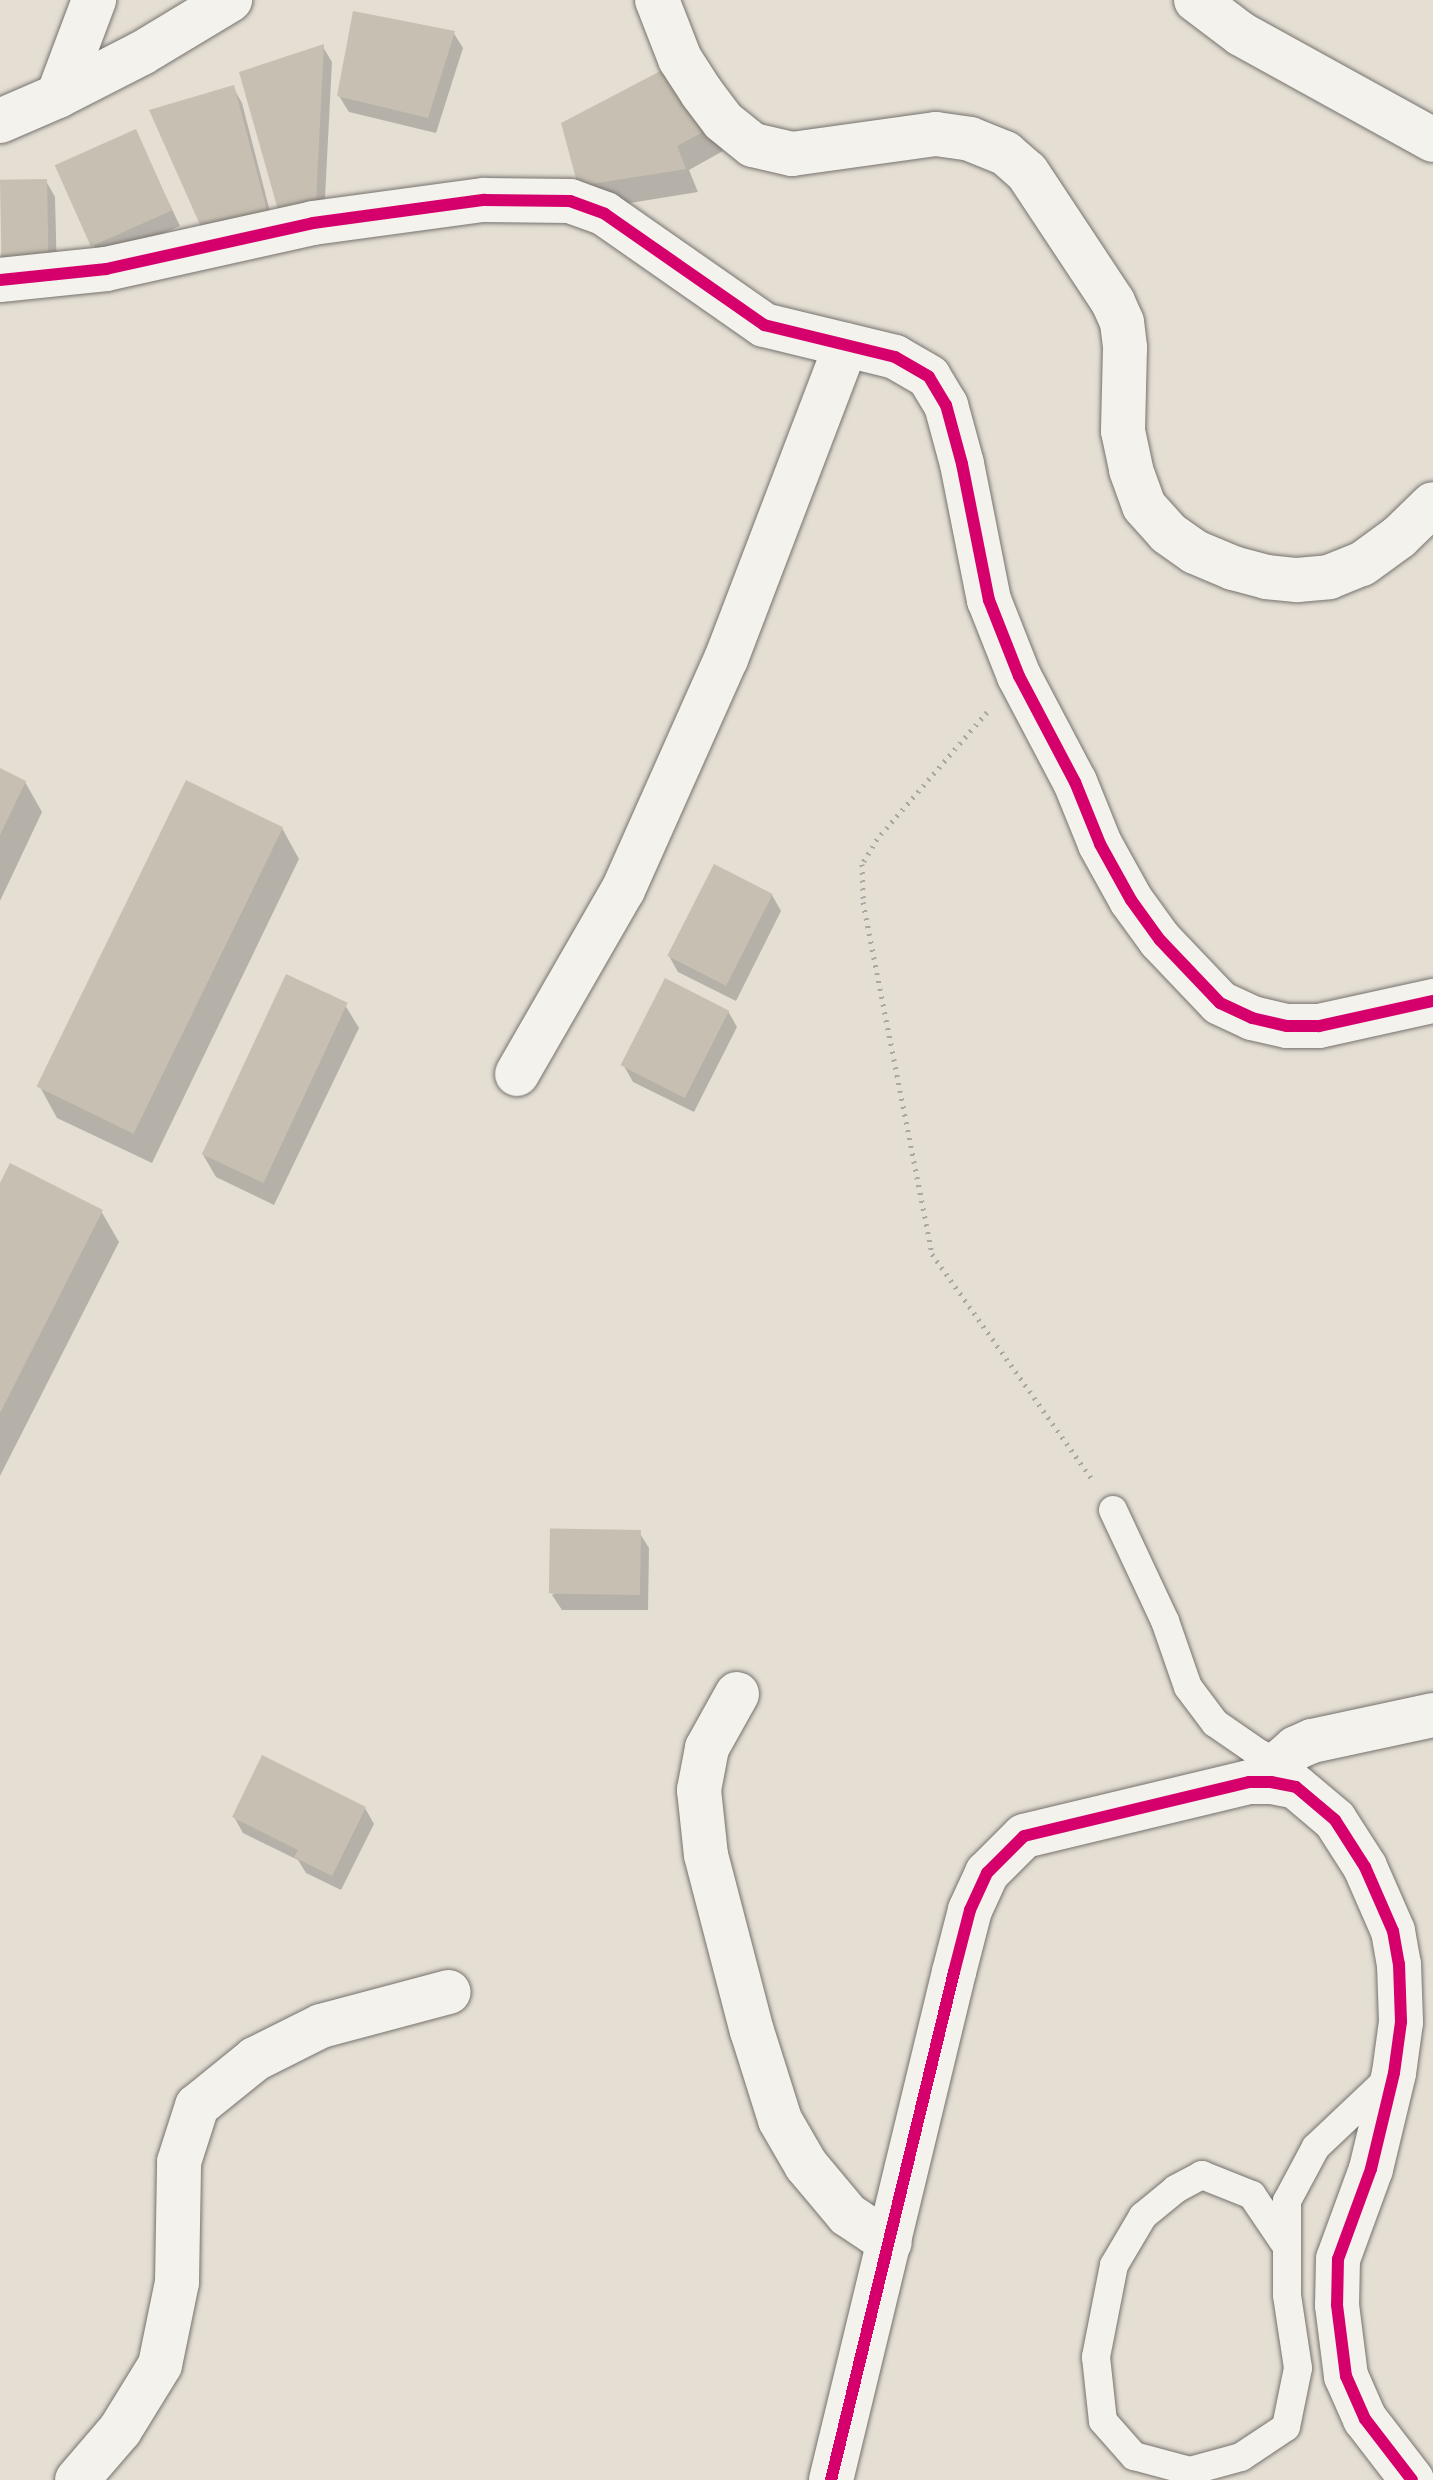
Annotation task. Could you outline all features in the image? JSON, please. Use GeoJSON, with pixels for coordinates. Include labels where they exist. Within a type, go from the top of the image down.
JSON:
{"type":"FeatureCollection","features":[{"type":"Feature","properties":{"kind":"street"},"geometry":{"type":"LineString","coordinates":[[58,96],[94,0]]}},
{"type":"Feature","properties":{"kind":"street"},"geometry":{"type":"LineString","coordinates":[[0,121],[58,96],[142,53],[230,0]]}},
{"type":"Feature","properties":{"kind":"street"},"geometry":{"type":"LineString","coordinates":[[657,0],[680,59],[702,93],[723,121],[753,145],[792,154],[936,134],[970,139],[1005,153],[1027,172],[1113,302],[1122,322],[1125,348],[1123,431],[1131,470],[1144,506],[1168,533],[1195,552],[1233,568],[1266,577],[1297,580],[1329,577],[1362,564],[1399,537],[1433,504]]}},
{"type":"Feature","properties":{"kind":"street"},"geometry":{"type":"LineString","coordinates":[[1196,0],[1241,34],[1396,116],[1433,140]]}},
{"type":"Feature","properties":{"kind":"street"},"geometry":{"type":"LineString","coordinates":[[0,280],[106,269],[313,223],[484,200],[536,198],[570,201],[605,214],[764,325],[895,357],[929,377],[946,405],[962,464],[989,600],[1019,676],[1075,782],[1100,844],[1131,900],[1160,940],[1220,1003],[1252,1018],[1287,1026],[1319,1026],[1433,1001]]}},
{"type":"Feature","properties":{"kind":"street"},"geometry":{"type":"LineString","coordinates":[[517,1074],[623,890],[726,659],[846,345]]}},
{"type":"Feature","properties":{"kind":"street"},"geometry":{"type":"LineString","coordinates":[[737,1694],[707,1748],[699,1790],[706,1855],[752,2031],[780,2120],[806,2165],[848,2215],[890,2243]]}},
{"type":"Feature","properties":{"kind":"street"},"geometry":{"type":"LineString","coordinates":[[831,2480],[954,1972],[970,1910],[987,1873],[1024,1836],[1249,1782],[1275,1772],[1296,1748],[1312,1741],[1433,1715]]}},
{"type":"Feature","properties":{"kind":"street"},"geometry":{"type":"LineString","coordinates":[[1275,1772],[1319,1804],[1351,1841],[1379,1894],[1393,1931],[1399,1964],[1401,2022],[1394,2073],[1371,2169],[1338,2259],[1337,2305],[1346,2376],[1365,2419],[1412,2480]]}},
{"type":"Feature","properties":{"kind":"street"},"geometry":{"type":"LineString","coordinates":[[77,2480],[120,2430],[160,2365],[177,2282],[179,2162],[197,2106],[255,2059],[321,2026],[449,1992]]}},
{"type":"Feature","properties":{"kind":"lane"},"geometry":{"type":"LineString","coordinates":[[1113,1510],[1160,1609],[1188,1687],[1215,1723],[1260,1754],[1275,1772]]}},
{"type":"Feature","properties":{"kind":"lane"},"geometry":{"type":"LineString","coordinates":[[1285,2244],[1252,2195],[1202,2175],[1176,2189],[1143,2216],[1114,2265],[1096,2357],[1103,2421],[1134,2456],[1190,2471],[1241,2457],[1286,2427],[1298,2368],[1287,2295],[1287,2201],[1316,2147],[1394,2073]]}},
{"type":"Feature","properties":{"kind":"path"},"geometry":{"type":"LineString","coordinates":[[1019,676],[877,839],[862,864],[863,902],[932,1254],[1113,1510]]}},
{"type":"Feature","properties":{"kind":"building"},"geometry":{"type":"Polygon","coordinates":[[[353,11],[455,31],[428,118],[337,96],[353,11]]]}},
{"type":"Feature","properties":{"kind":"building"},"geometry":{"type":"Polygon","coordinates":[[[324,44],[316,201],[278,210],[239,72],[324,44]]]}},
{"type":"Feature","properties":{"kind":"building"},"geometry":{"type":"Polygon","coordinates":[[[672,65],[712,127],[677,146],[686,169],[578,186],[561,123],[672,65]]]}},
{"type":"Feature","properties":{"kind":"building"},"geometry":{"type":"Polygon","coordinates":[[[234,85],[267,211],[201,227],[149,110],[234,85]]]}},
{"type":"Feature","properties":{"kind":"building"},"geometry":{"type":"Polygon","coordinates":[[[136,129],[172,210],[91,247],[55,165],[136,129]]]}},
{"type":"Feature","properties":{"kind":"building"},"geometry":{"type":"Polygon","coordinates":[[[47,179],[48,259],[1,260],[0,180],[47,179]]]}},
{"type":"Feature","properties":{"kind":"building"},"geometry":{"type":"Polygon","coordinates":[[[0,768],[26,781],[0,835],[0,768]]]}},
{"type":"Feature","properties":{"kind":"building"},"geometry":{"type":"Polygon","coordinates":[[[186,780],[283,827],[134,1134],[37,1086],[186,780]]]}},
{"type":"Feature","properties":{"kind":"building"},"geometry":{"type":"Polygon","coordinates":[[[714,864],[773,894],[726,986],[667,956],[714,864]]]}},
{"type":"Feature","properties":{"kind":"building"},"geometry":{"type":"Polygon","coordinates":[[[286,974],[348,1003],[264,1183],[202,1154],[286,974]]]}},
{"type":"Feature","properties":{"kind":"building"},"geometry":{"type":"Polygon","coordinates":[[[665,978],[729,1011],[685,1098],[621,1065],[665,978]]]}},
{"type":"Feature","properties":{"kind":"building"},"geometry":{"type":"Polygon","coordinates":[[[10,1163],[103,1210],[0,1413],[0,1183],[10,1163]]]}},
{"type":"Feature","properties":{"kind":"building"},"geometry":{"type":"Polygon","coordinates":[[[550,1528],[641,1530],[640,1595],[549,1593],[550,1528]]]}},
{"type":"Feature","properties":{"kind":"building"},"geometry":{"type":"Polygon","coordinates":[[[262,1755],[366,1807],[332,1876],[294,1857],[298,1850],[232,1817],[262,1755]]]}},
{"type":"Feature","properties":{"kind":"cycle path"},"geometry":{"type":"LineString","coordinates":[[0,280],[106,269],[313,223],[484,200],[570,201],[605,214],[764,325],[895,357],[929,377],[946,405],[962,464],[989,600],[1019,676],[1075,782],[1100,844],[1131,900],[1160,940],[1220,1003],[1252,1018],[1287,1026],[1319,1026],[1433,1001]]}},
{"type":"Feature","properties":{"kind":"cycle path"},"geometry":{"type":"LineString","coordinates":[[831,2480],[954,1972],[970,1910],[987,1873],[1024,1836],[1249,1782],[1296,1787],[1335,1820],[1365,1867],[1393,1931],[1399,1964],[1401,2022],[1394,2073],[1371,2169],[1338,2259],[1337,2305],[1346,2376],[1365,2419],[1412,2480]]}}]}
